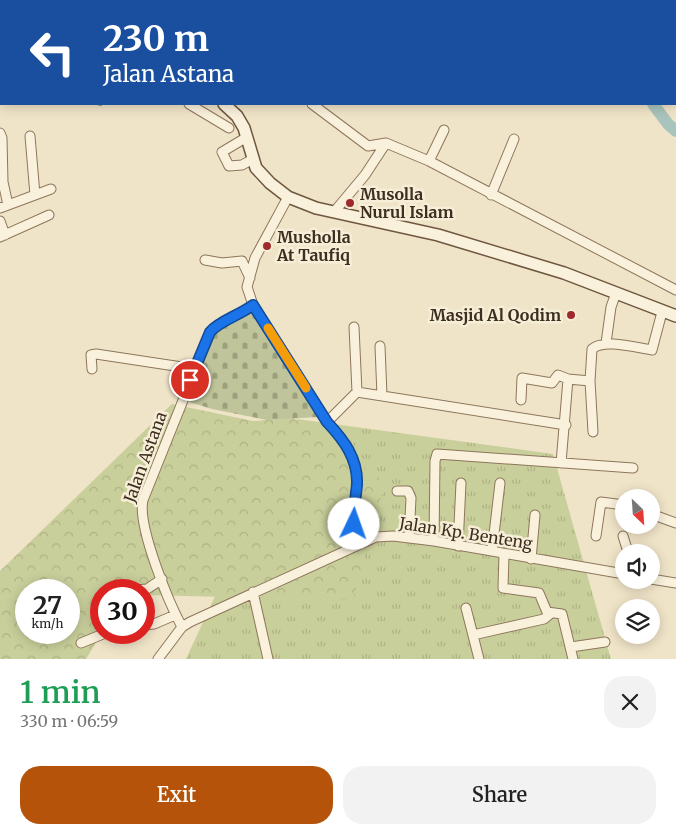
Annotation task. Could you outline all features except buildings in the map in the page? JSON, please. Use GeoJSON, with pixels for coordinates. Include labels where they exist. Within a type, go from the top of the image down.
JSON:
{"type":"FeatureCollection","features":[{"type":"Feature","properties":{"kind":"main road"},"geometry":{"type":"LineString","coordinates":[[225,105],[237,116],[247,137],[256,168],[264,177],[288,196],[334,212],[438,235],[564,273],[676,316]]}},
{"type":"Feature","properties":{"kind":"street"},"geometry":{"type":"LineString","coordinates":[[190,105],[226,131],[237,116]]}},
{"type":"Feature","properties":{"kind":"street"},"geometry":{"type":"LineString","coordinates":[[313,105],[368,146],[386,143],[428,161],[676,290]]}},
{"type":"Feature","properties":{"kind":"street"},"geometry":{"type":"LineString","coordinates":[[428,161],[444,130]]}},
{"type":"Feature","properties":{"kind":"street"},"geometry":{"type":"LineString","coordinates":[[0,133],[4,207],[51,189]]}},
{"type":"Feature","properties":{"kind":"street"},"geometry":{"type":"LineString","coordinates":[[30,136],[35,195]]}},
{"type":"Feature","properties":{"kind":"street"},"geometry":{"type":"LineString","coordinates":[[247,137],[222,152],[229,166],[242,165],[254,159]]}},
{"type":"Feature","properties":{"kind":"street"},"geometry":{"type":"LineString","coordinates":[[491,195],[514,139]]}},
{"type":"Feature","properties":{"kind":"street"},"geometry":{"type":"LineString","coordinates":[[334,212],[365,175],[386,143]]}},
{"type":"Feature","properties":{"kind":"street"},"geometry":{"type":"LineString","coordinates":[[288,196],[255,258],[247,287],[253,305],[327,422],[341,437],[357,470],[354,524],[356,527],[376,537]]}},
{"type":"Feature","properties":{"kind":"street"},"geometry":{"type":"LineString","coordinates":[[0,220],[2,236],[49,215]]}},
{"type":"Feature","properties":{"kind":"street"},"geometry":{"type":"LineString","coordinates":[[205,260],[222,263],[242,261],[250,278]]}},
{"type":"Feature","properties":{"kind":"street"},"geometry":{"type":"LineString","coordinates":[[606,343],[611,307],[616,293]]}},
{"type":"Feature","properties":{"kind":"street","name":"Jalan Astana"},"geometry":{"type":"LineString","coordinates":[[182,628],[175,615],[144,528],[141,514],[143,500],[210,332],[215,326],[241,314],[253,305]]}},
{"type":"Feature","properties":{"kind":"street"},"geometry":{"type":"LineString","coordinates":[[593,432],[590,381],[592,349],[596,345],[606,343],[656,351],[662,312]]}},
{"type":"Feature","properties":{"kind":"street"},"geometry":{"type":"LineString","coordinates":[[327,422],[357,392],[354,327]]}},
{"type":"Feature","properties":{"kind":"street"},"geometry":{"type":"LineString","coordinates":[[380,346],[382,396]]}},
{"type":"Feature","properties":{"kind":"street"},"geometry":{"type":"LineString","coordinates":[[92,369],[91,355],[96,354],[195,370]]}},
{"type":"Feature","properties":{"kind":"street"},"geometry":{"type":"LineString","coordinates":[[521,400],[522,378],[552,383],[558,375],[590,381]]}},
{"type":"Feature","properties":{"kind":"street"},"geometry":{"type":"LineString","coordinates":[[561,463],[566,424],[568,378]]}},
{"type":"Feature","properties":{"kind":"street"},"geometry":{"type":"LineString","coordinates":[[357,392],[566,424]]}},
{"type":"Feature","properties":{"kind":"street"},"geometry":{"type":"LineString","coordinates":[[434,542],[435,461],[437,454],[633,468]]}},
{"type":"Feature","properties":{"kind":"street"},"geometry":{"type":"LineString","coordinates":[[458,546],[461,483]]}},
{"type":"Feature","properties":{"kind":"street"},"geometry":{"type":"LineString","coordinates":[[492,551],[500,483]]}},
{"type":"Feature","properties":{"kind":"street"},"geometry":{"type":"LineString","coordinates":[[397,491],[408,492],[411,498],[409,538]]}},
{"type":"Feature","properties":{"kind":"street"},"geometry":{"type":"LineString","coordinates":[[596,536],[602,502],[615,504]]}},
{"type":"Feature","properties":{"kind":"street"},"geometry":{"type":"LineString","coordinates":[[531,559],[535,515]]}},
{"type":"Feature","properties":{"kind":"street"},"geometry":{"type":"LineString","coordinates":[[660,517],[676,523]]}},
{"type":"Feature","properties":{"kind":"street"},"geometry":{"type":"LineString","coordinates":[[623,536],[626,544]]}},
{"type":"Feature","properties":{"kind":"street","name":"Jalan Kp. Benteng"},"geometry":{"type":"LineString","coordinates":[[158,659],[182,628],[253,592],[376,537],[409,538],[615,573]]}},
{"type":"Feature","properties":{"kind":"street"},"geometry":{"type":"LineString","coordinates":[[504,554],[503,588],[539,593],[550,614]]}},
{"type":"Feature","properties":{"kind":"street"},"geometry":{"type":"LineString","coordinates":[[155,583],[162,579]]}},
{"type":"Feature","properties":{"kind":"street"},"geometry":{"type":"LineString","coordinates":[[660,580],[676,583]]}},
{"type":"Feature","properties":{"kind":"street"},"geometry":{"type":"LineString","coordinates":[[253,592],[268,659]]}},
{"type":"Feature","properties":{"kind":"street"},"geometry":{"type":"LineString","coordinates":[[466,608],[479,659]]}},
{"type":"Feature","properties":{"kind":"street"},"geometry":{"type":"LineString","coordinates":[[473,635],[544,620],[550,614]]}},
{"type":"Feature","properties":{"kind":"street"},"geometry":{"type":"LineString","coordinates":[[550,614],[564,616],[573,659]]}},
{"type":"Feature","properties":{"kind":"street"},"geometry":{"type":"LineString","coordinates":[[155,624],[175,615]]}},
{"type":"Feature","properties":{"kind":"street"},"geometry":{"type":"LineString","coordinates":[[81,642],[90,639]]}},
{"type":"Feature","properties":{"kind":"street"},"geometry":{"type":"LineString","coordinates":[[571,647],[605,642]]}},
{"type":"Feature","properties":{"kind":"green space"},"geometry":{"type":"Polygon","coordinates":[[[253,311],[318,417],[267,420],[212,409],[189,402],[203,353],[213,333],[253,311]]]}},
{"type":"Feature","properties":{"kind":"green space"},"geometry":{"type":"Polygon","coordinates":[[[172,404],[253,421],[293,418],[385,482],[353,600],[155,595],[155,579],[90,579],[90,644],[95,644],[86,659],[0,659],[0,571],[172,404]]]}},
{"type":"Feature","properties":{"kind":"green space"},"geometry":{"type":"Polygon","coordinates":[[[297,419],[553,454],[611,659],[186,659],[297,419]]]}},
{"type":"Feature","properties":{"kind":"waterway"},"geometry":{"type":"LineString","coordinates":[[654,105],[668,124],[676,131]]}},
{"type":"Feature","properties":{"kind":"slow traffic"},"geometry":{"type":"LineString","coordinates":[[268,328],[306,388]]}},
{"type":"Feature","properties":{"kind":"place","name":"Musolla Nurul Islam"},"geometry":{"type":"Point","coordinates":[350,203]}},
{"type":"Feature","properties":{"kind":"place","name":"Musholla At Taufiq"},"geometry":{"type":"Point","coordinates":[267,246]}},
{"type":"Feature","properties":{"kind":"place","name":"Masjid Al Qodim"},"geometry":{"type":"Point","coordinates":[571,315]}},
{"type":"Feature","properties":{"kind":"route"},"geometry":{"type":"LineString","coordinates":[[190,380],[210,332],[215,326],[241,314],[253,305],[327,422],[341,437],[354,461],[357,470],[357,484],[354,524]]}}]}
